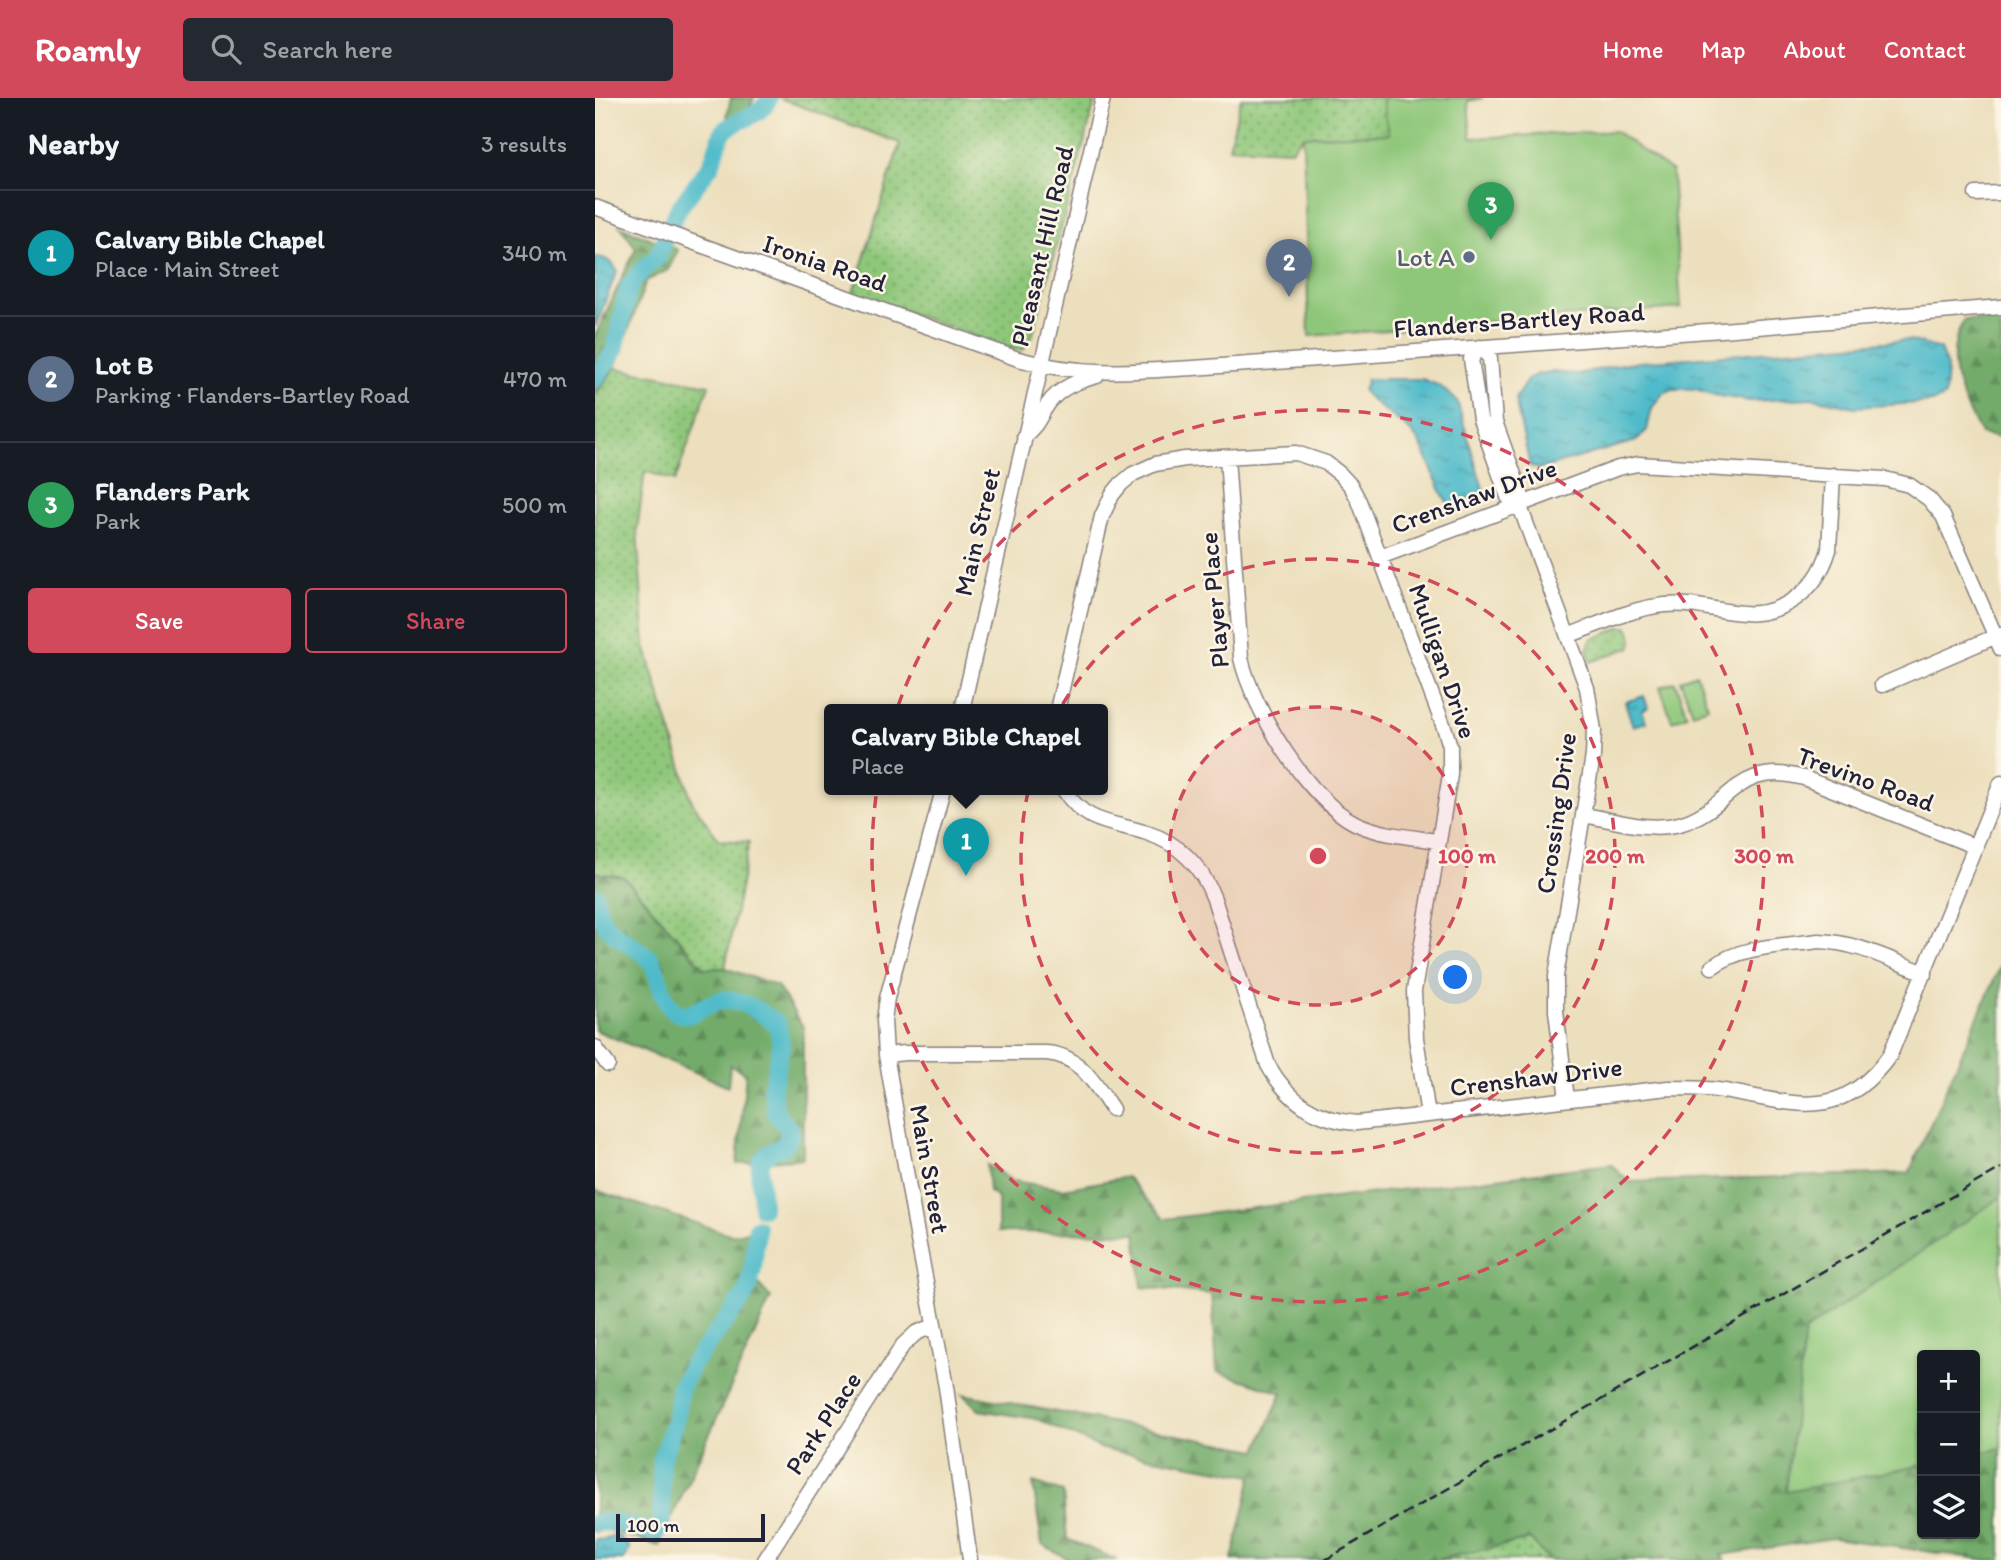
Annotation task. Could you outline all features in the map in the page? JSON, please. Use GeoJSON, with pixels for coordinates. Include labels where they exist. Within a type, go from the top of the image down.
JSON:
{"type":"FeatureCollection","features":[{"type":"Feature","properties":{"kind":"street","name":"Pleasant Hill Road"},"geometry":{"type":"LineString","coordinates":[[1040,365],[1103,98]]}},
{"type":"Feature","properties":{"kind":"street"},"geometry":{"type":"LineString","coordinates":[[1976,194],[2001,193]]}},
{"type":"Feature","properties":{"kind":"street","name":"Ironia Road"},"geometry":{"type":"LineString","coordinates":[[595,207],[1040,365]]}},
{"type":"Feature","properties":{"kind":"street","name":"Flanders-Bartley Road"},"geometry":{"type":"LineString","coordinates":[[1040,365],[1109,373],[2001,307]]}},
{"type":"Feature","properties":{"kind":"street","name":"Crossing Drive"},"geometry":{"type":"LineString","coordinates":[[1480,347],[1471,359],[1480,419],[1508,498],[1519,504],[1568,636],[1590,698],[1594,730],[1593,756],[1558,961],[1555,993],[1567,1099]]}},
{"type":"Feature","properties":{"kind":"street","name":"Main Street"},"geometry":{"type":"LineString","coordinates":[[963,704],[1040,365]]}},
{"type":"Feature","properties":{"kind":"street"},"geometry":{"type":"LineString","coordinates":[[1024,436],[1037,426],[1050,401],[1061,390],[1080,381],[1109,373]]}},
{"type":"Feature","properties":{"kind":"street","name":"Crenshaw Drive"},"geometry":{"type":"LineString","coordinates":[[1059,704],[1102,516],[1112,495],[1126,479],[1150,465],[1185,459],[1296,453],[1310,456],[1333,468],[1356,493],[1380,557],[1618,468],[1638,464],[1892,480],[1909,485],[1929,499],[1946,522],[1999,639]]}},
{"type":"Feature","properties":{"kind":"street","name":"Player Place"},"geometry":{"type":"LineString","coordinates":[[1227,457],[1241,658],[1258,706],[1313,790],[1337,813],[1372,829],[1439,841]]}},
{"type":"Feature","properties":{"kind":"street"},"geometry":{"type":"LineString","coordinates":[[1568,636],[1650,606],[1670,604],[1755,615],[1786,605],[1808,589],[1818,576],[1829,550],[1833,475]]}},
{"type":"Feature","properties":{"kind":"street","name":"Mulligan Drive"},"geometry":{"type":"LineString","coordinates":[[1380,557],[1449,742],[1450,775],[1414,991],[1416,1038],[1428,1115]]}},
{"type":"Feature","properties":{"kind":"street"},"geometry":{"type":"LineString","coordinates":[[1882,685],[1999,639]]}},
{"type":"Feature","properties":{"kind":"street","name":"Trevino Road"},"geometry":{"type":"LineString","coordinates":[[1584,815],[1647,826],[1679,824],[1699,816],[1743,782],[1780,774],[1804,778],[1976,848]]}},
{"type":"Feature","properties":{"kind":"street","name":"Crenshaw Drive"},"geometry":{"type":"LineString","coordinates":[[1068,795],[1083,813],[1111,825],[1158,837],[1184,852],[1194,862],[1209,885],[1268,1065],[1287,1094],[1312,1111],[1342,1122],[1375,1122],[1668,1088],[1716,1090],[1797,1104],[1837,1100],[1863,1086],[1890,1055],[2001,783]]}},
{"type":"Feature","properties":{"kind":"street","name":"Main Street"},"geometry":{"type":"LineString","coordinates":[[942,795],[887,998],[884,1020],[886,1055],[946,1387],[970,1560]]}},
{"type":"Feature","properties":{"kind":"street"},"geometry":{"type":"LineString","coordinates":[[1712,967],[1723,958],[1739,952],[1819,941],[1857,947],[1925,973]]}},
{"type":"Feature","properties":{"kind":"street"},"geometry":{"type":"LineString","coordinates":[[595,1047],[608,1065]]}},
{"type":"Feature","properties":{"kind":"street"},"geometry":{"type":"LineString","coordinates":[[886,1055],[1061,1055],[1084,1070],[1111,1110]]}},
{"type":"Feature","properties":{"kind":"street","name":"Park Place"},"geometry":{"type":"LineString","coordinates":[[765,1560],[903,1345],[916,1333],[935,1326]]}},
{"type":"Feature","properties":{"kind":"green space"},"geometry":{"type":"Polygon","coordinates":[[[731,98],[754,98],[749,109],[729,124],[727,115],[731,98]]]}},
{"type":"Feature","properties":{"kind":"green space"},"geometry":{"type":"Polygon","coordinates":[[[779,98],[1096,98],[1032,337],[1023,350],[1013,350],[853,293],[900,143],[779,98]]]}},
{"type":"Feature","properties":{"kind":"green space"},"geometry":{"type":"Polygon","coordinates":[[[1241,98],[1382,98],[1389,134],[1303,136],[1291,150],[1229,147],[1241,98]]]}},
{"type":"Feature","properties":{"kind":"green space"},"geometry":{"type":"Polygon","coordinates":[[[1382,98],[1483,98],[1468,101],[1471,138],[1615,131],[1672,172],[1681,308],[1309,336],[1303,136],[1389,134],[1382,98]]]}},
{"type":"Feature","properties":{"kind":"green space"},"geometry":{"type":"Polygon","coordinates":[[[620,226],[678,250],[668,270],[646,281],[615,368],[595,395],[595,336],[636,248],[620,226]]]}},
{"type":"Feature","properties":{"kind":"green space"},"geometry":{"type":"Polygon","coordinates":[[[2001,319],[2001,438],[1981,434],[1956,378],[1954,350],[1964,320],[2001,319]]]}},
{"type":"Feature","properties":{"kind":"green space"},"geometry":{"type":"Polygon","coordinates":[[[615,368],[709,385],[675,481],[645,471],[637,530],[645,646],[692,802],[719,840],[749,842],[725,968],[704,968],[624,877],[595,873],[595,395],[615,368]]]}},
{"type":"Feature","properties":{"kind":"green space"},"geometry":{"type":"Polygon","coordinates":[[[1621,627],[1628,627],[1633,638],[1631,647],[1591,662],[1587,650],[1591,640],[1621,627]]]}},
{"type":"Feature","properties":{"kind":"green space"},"geometry":{"type":"Polygon","coordinates":[[[1696,674],[1708,707],[1693,713],[1680,680],[1696,674]]]}},
{"type":"Feature","properties":{"kind":"green space"},"geometry":{"type":"Polygon","coordinates":[[[1675,682],[1687,715],[1672,721],[1660,687],[1675,682]]]}},
{"type":"Feature","properties":{"kind":"green space"},"geometry":{"type":"Polygon","coordinates":[[[595,873],[624,877],[704,968],[725,968],[777,986],[803,1027],[803,1158],[737,1164],[746,1073],[730,1065],[728,1086],[595,1030],[595,873]]]}},
{"type":"Feature","properties":{"kind":"green space"},"geometry":{"type":"Polygon","coordinates":[[[2001,964],[2001,1197],[1805,1331],[1786,1491],[1917,1466],[1917,1539],[1980,1539],[1980,1453],[2001,1448],[2001,1560],[1833,1538],[1721,1555],[1725,1560],[1548,1560],[1530,1539],[1436,1560],[1232,1560],[1252,1476],[1103,1449],[1037,1419],[979,1410],[963,1394],[1257,1450],[1282,1393],[1217,1371],[1212,1294],[1142,1287],[1136,1233],[998,1232],[998,1198],[989,1192],[987,1165],[1013,1181],[1063,1189],[1127,1177],[1164,1219],[1611,1164],[1629,1182],[1909,1173],[2001,964]]]}},
{"type":"Feature","properties":{"kind":"green space"},"geometry":{"type":"Polygon","coordinates":[[[595,1190],[732,1235],[755,1229],[750,1275],[771,1298],[659,1546],[599,1527],[595,1532],[595,1190]]]}},
{"type":"Feature","properties":{"kind":"green space"},"geometry":{"type":"Polygon","coordinates":[[[2001,1197],[2001,1448],[1980,1453],[1980,1350],[1917,1350],[1917,1466],[1786,1492],[1805,1331],[2001,1197]]]}},
{"type":"Feature","properties":{"kind":"green space"},"geometry":{"type":"Polygon","coordinates":[[[1033,1483],[1063,1492],[1067,1539],[1117,1560],[1069,1560],[1042,1544],[1033,1483]]]}},
{"type":"Feature","properties":{"kind":"green space"},"geometry":{"type":"Polygon","coordinates":[[[1531,1539],[1548,1560],[1436,1560],[1531,1539]]]}},
{"type":"Feature","properties":{"kind":"water"},"geometry":{"type":"Polygon","coordinates":[[[595,257],[608,260],[617,271],[595,327],[595,257]]]}},
{"type":"Feature","properties":{"kind":"water"},"geometry":{"type":"Polygon","coordinates":[[[1909,340],[1940,349],[1947,367],[1945,396],[1933,402],[1855,407],[1813,398],[1750,401],[1696,389],[1673,389],[1663,393],[1652,408],[1647,430],[1636,441],[1539,469],[1530,466],[1515,399],[1528,379],[1537,374],[1578,374],[1627,363],[1909,340]]]}},
{"type":"Feature","properties":{"kind":"water"},"geometry":{"type":"Polygon","coordinates":[[[1367,379],[1422,379],[1440,386],[1457,401],[1483,489],[1480,496],[1450,505],[1446,501],[1423,448],[1413,434],[1363,391],[1367,379]]]}},
{"type":"Feature","properties":{"kind":"water"},"geometry":{"type":"Polygon","coordinates":[[[1644,696],[1648,708],[1642,711],[1646,722],[1633,726],[1625,702],[1644,696]]]}},
{"type":"Feature","properties":{"kind":"water"},"geometry":{"type":"Polygon","coordinates":[[[620,1537],[630,1548],[624,1560],[595,1560],[595,1539],[604,1540],[620,1537]]]}},
{"type":"Feature","properties":{"kind":"waterway"},"geometry":{"type":"LineString","coordinates":[[670,226],[679,208],[711,165],[723,131],[761,110],[769,98]]}},
{"type":"Feature","properties":{"kind":"waterway"},"geometry":{"type":"LineString","coordinates":[[595,379],[615,350],[629,286],[647,265],[657,258],[663,243]]}},
{"type":"Feature","properties":{"kind":"waterway"},"geometry":{"type":"LineString","coordinates":[[595,896],[601,916],[609,928],[650,959],[667,1001],[679,1013],[688,1015],[725,1000],[741,1003],[758,1011],[778,1025],[781,1045],[772,1090],[776,1114],[789,1128],[790,1134],[783,1147],[765,1157],[761,1163],[759,1170],[762,1208]]}},
{"type":"Feature","properties":{"kind":"waterway"},"geometry":{"type":"LineString","coordinates":[[595,1523],[611,1522],[657,1532],[662,1526],[661,1461],[676,1417],[680,1387],[693,1363],[743,1298],[749,1286],[757,1228]]}},
{"type":"Feature","properties":{"kind":"railway"},"geometry":{"type":"LineString","coordinates":[[1325,1560],[2001,1168]]}},
{"type":"Feature","properties":{"kind":"place","name":"Flanders Park"},"geometry":{"type":"Point","coordinates":[1491,240]}},
{"type":"Feature","properties":{"kind":"place","name":"Lot A"},"geometry":{"type":"Point","coordinates":[1469,257]}},
{"type":"Feature","properties":{"kind":"place","name":"Lot B"},"geometry":{"type":"Point","coordinates":[1289,297]}},
{"type":"Feature","properties":{"kind":"place","name":"Calvary Bible Chapel"},"geometry":{"type":"Point","coordinates":[966,876]}}]}
